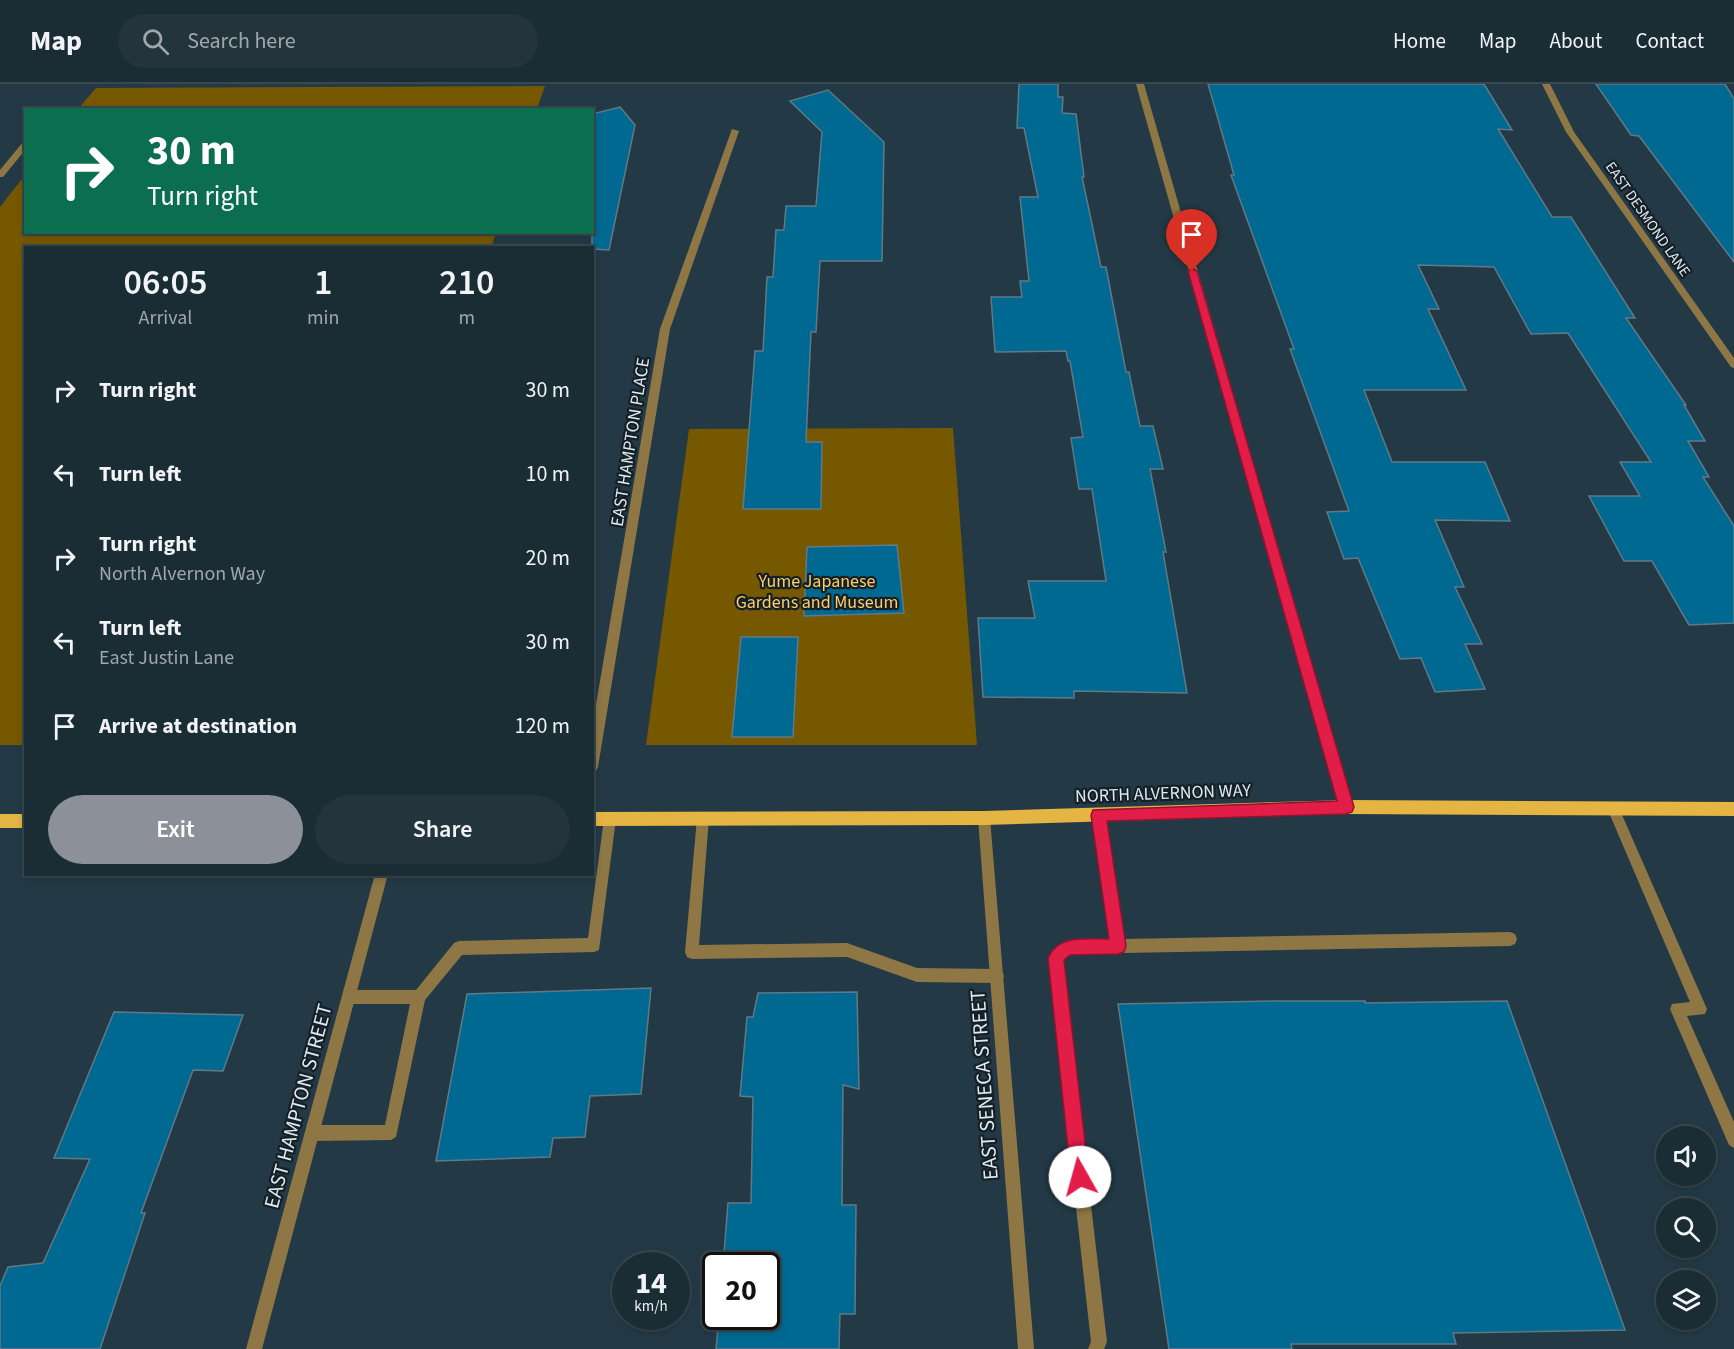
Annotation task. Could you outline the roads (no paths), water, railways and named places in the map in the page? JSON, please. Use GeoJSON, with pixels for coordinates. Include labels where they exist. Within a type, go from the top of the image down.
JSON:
{"type":"FeatureCollection","features":[{"type":"Feature","properties":{"kind":"main road","name":"NORTH ALVERNON WAY"},"geometry":{"type":"LineString","coordinates":[[594,819],[984,818],[1346,807],[1734,809]]}},
{"type":"Feature","properties":{"kind":"main road"},"geometry":{"type":"LineString","coordinates":[[0,821],[24,821]]}},
{"type":"Feature","properties":{"kind":"street"},"geometry":{"type":"LineString","coordinates":[[1140,84],[1346,807]]}},
{"type":"Feature","properties":{"kind":"street","name":"EAST DESMOND LANE"},"geometry":{"type":"LineString","coordinates":[[1546,84],[1570,132],[1734,365]]}},
{"type":"Feature","properties":{"kind":"street","name":"EAST HAMPTON PLACE"},"geometry":{"type":"LineString","coordinates":[[594,755],[665,329],[735,131]]}},
{"type":"Feature","properties":{"kind":"street"},"geometry":{"type":"LineString","coordinates":[[0,175],[24,146]]}},
{"type":"Feature","properties":{"kind":"street"},"geometry":{"type":"LineString","coordinates":[[1613,808],[1701,1009],[1677,1009],[1734,1140]]}},
{"type":"Feature","properties":{"kind":"street"},"geometry":{"type":"LineString","coordinates":[[1099,815],[1118,946]]}},
{"type":"Feature","properties":{"kind":"street"},"geometry":{"type":"LineString","coordinates":[[703,818],[692,952],[847,950],[917,975],[997,976]]}},
{"type":"Feature","properties":{"kind":"street","name":"EAST SENECA STREET"},"geometry":{"type":"LineString","coordinates":[[984,818],[1026,1349]]}},
{"type":"Feature","properties":{"kind":"street"},"geometry":{"type":"LineString","coordinates":[[313,1133],[391,1132],[419,997],[459,948],[594,945],[610,819]]}},
{"type":"Feature","properties":{"kind":"street","name":"EAST HAMPTON STREET"},"geometry":{"type":"LineString","coordinates":[[254,1349],[381,876]]}},
{"type":"Feature","properties":{"kind":"street"},"geometry":{"type":"LineString","coordinates":[[1096,1349],[1099,1342],[1056,958],[1060,951],[1070,947],[1510,939]]}},
{"type":"Feature","properties":{"kind":"street"},"geometry":{"type":"LineString","coordinates":[[349,997],[419,997]]}},
{"type":"Feature","properties":{"kind":"park label","name":"Yume Japanese Gardens and Museum"},"geometry":{"type":"Point","coordinates":[817,591]}}]}
